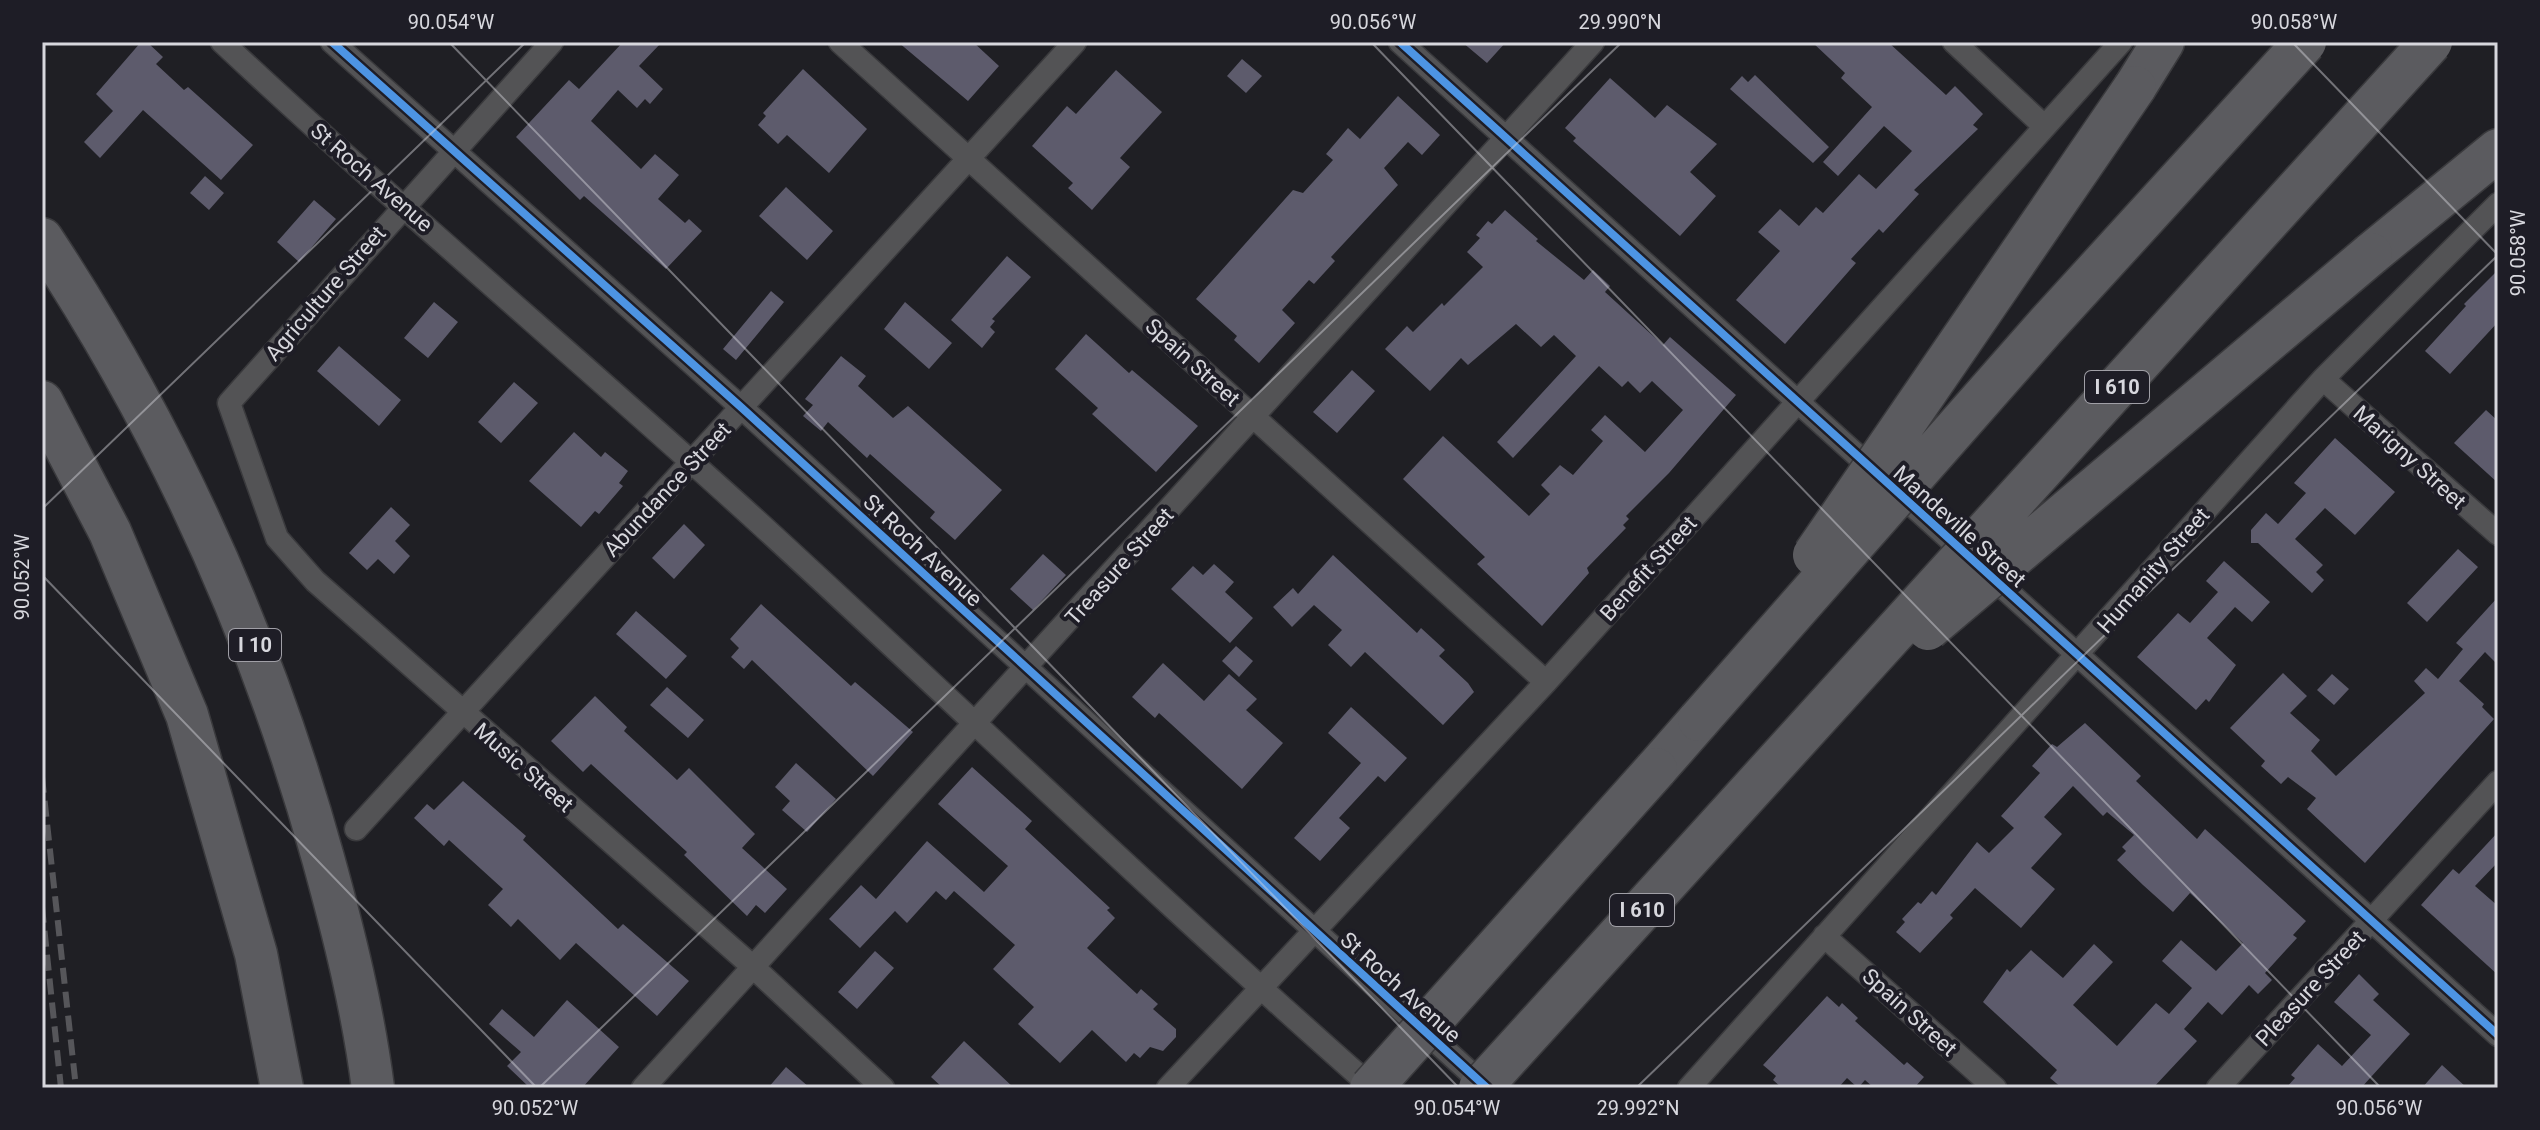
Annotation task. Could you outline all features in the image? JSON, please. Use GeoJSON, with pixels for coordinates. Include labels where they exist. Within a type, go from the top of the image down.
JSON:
{"type":"FeatureCollection","features":[{"type":"Feature","properties":{"kind":"highway"},"geometry":{"type":"LineString","coordinates":[[1699,720],[2163,42]]}},
{"type":"Feature","properties":{"kind":"highway"},"geometry":{"type":"LineString","coordinates":[[1372,1088],[2044,328],[2305,42]]}},
{"type":"Feature","properties":{"kind":"highway","name":"I 610"},"geometry":{"type":"LineString","coordinates":[[1480,1088],[2431,42]]}},
{"type":"Feature","properties":{"kind":"highway"},"geometry":{"type":"LineString","coordinates":[[1804,733],[2498,150]]}},
{"type":"Feature","properties":{"kind":"highway","name":"I 10"},"geometry":{"type":"LineString","coordinates":[[42,239],[110,347],[164,449],[219,561],[259,656],[295,757],[344,934],[373,1088]]}},
{"type":"Feature","properties":{"kind":"highway"},"geometry":{"type":"LineString","coordinates":[[42,402],[110,532],[187,715],[256,954],[282,1088]]}},
{"type":"Feature","properties":{"kind":"street","name":"St Roch Avenue"},"geometry":{"type":"LineString","coordinates":[[222,42],[692,462],[977,723],[1260,989],[1372,1088]]}},
{"type":"Feature","properties":{"kind":"street","name":"St Roch Avenue"},"geometry":{"type":"LineString","coordinates":[[332,42],[455,148],[1487,1088]]}},
{"type":"Feature","properties":{"kind":"street","name":"Agriculture Street"},"geometry":{"type":"LineString","coordinates":[[229,403],[552,42]]}},
{"type":"Feature","properties":{"kind":"street","name":"Spain Street"},"geometry":{"type":"LineString","coordinates":[[840,42],[1546,682]]}},
{"type":"Feature","properties":{"kind":"street","name":"Abundance Street"},"geometry":{"type":"LineString","coordinates":[[356,829],[1075,42]]}},
{"type":"Feature","properties":{"kind":"street","name":"Mandeville Street"},"geometry":{"type":"LineString","coordinates":[[1400,42],[2498,1035]]}},
{"type":"Feature","properties":{"kind":"street","name":"Treasure Street"},"geometry":{"type":"LineString","coordinates":[[643,1088],[1593,42]]}},
{"type":"Feature","properties":{"kind":"street"},"geometry":{"type":"LineString","coordinates":[[1954,42],[2043,125]]}},
{"type":"Feature","properties":{"kind":"street","name":"Benefit Street"},"geometry":{"type":"LineString","coordinates":[[1168,1088],[1546,682],[2043,125],[2121,42]]}},
{"type":"Feature","properties":{"kind":"street","name":"Humanity Street"},"geometry":{"type":"LineString","coordinates":[[1695,1086],[1824,936],[2323,379],[2498,204]]}},
{"type":"Feature","properties":{"kind":"street","name":"Marigny Street"},"geometry":{"type":"LineString","coordinates":[[2323,379],[2498,534]]}},
{"type":"Feature","properties":{"kind":"street","name":"Music Street"},"geometry":{"type":"LineString","coordinates":[[229,403],[277,538],[315,581],[752,966],[883,1088]]}},
{"type":"Feature","properties":{"kind":"street","name":"Pleasure Street"},"geometry":{"type":"LineString","coordinates":[[2218,1088],[2498,782]]}},
{"type":"Feature","properties":{"kind":"street","name":"Spain Street"},"geometry":{"type":"LineString","coordinates":[[1824,936],[1995,1088]]}},
{"type":"Feature","properties":{"kind":"building"},"geometry":{"type":"Polygon","coordinates":[[[141,42],[147,42],[163,57],[156,64],[184,90],[188,87],[253,145],[221,180],[143,110],[100,158],[84,142],[113,111],[96,94],[141,42]]]}},
{"type":"Feature","properties":{"kind":"building"},"geometry":{"type":"Polygon","coordinates":[[[623,42],[662,42],[639,66],[663,89],[650,104],[645,99],[637,108],[618,90],[591,121],[641,169],[655,154],[679,175],[658,199],[685,223],[689,219],[702,231],[666,269],[584,196],[580,200],[516,137],[569,80],[579,89],[623,42]]]}},
{"type":"Feature","properties":{"kind":"building"},"geometry":{"type":"Polygon","coordinates":[[[898,42],[973,42],[999,66],[968,101],[898,42]]]}},
{"type":"Feature","properties":{"kind":"building"},"geometry":{"type":"Polygon","coordinates":[[[1462,42],[1506,42],[1487,63],[1462,42]]]}},
{"type":"Feature","properties":{"kind":"building"},"geometry":{"type":"Polygon","coordinates":[[[1812,42],[1888,42],[1946,95],[1955,86],[1983,114],[1973,125],[1978,129],[1914,190],[1919,194],[1883,233],[1879,229],[1851,259],[1856,263],[1785,344],[1736,300],[1780,251],[1758,232],[1780,209],[1799,226],[1816,207],[1823,213],[1859,174],[1876,189],[1912,151],[1884,126],[1838,176],[1823,162],[1872,107],[1841,78],[1845,73],[1812,42]]]}},
{"type":"Feature","properties":{"kind":"building"},"geometry":{"type":"Polygon","coordinates":[[[1242,59],[1262,76],[1246,93],[1227,76],[1242,59]]]}},
{"type":"Feature","properties":{"kind":"building"},"geometry":{"type":"Polygon","coordinates":[[[803,69],[867,129],[829,173],[787,135],[778,144],[758,125],[766,116],[763,113],[803,69]]]}},
{"type":"Feature","properties":{"kind":"building"},"geometry":{"type":"Polygon","coordinates":[[[1116,70],[1162,112],[1120,158],[1130,167],[1092,210],[1068,188],[1073,183],[1032,146],[1067,106],[1076,114],[1116,70]]]}},
{"type":"Feature","properties":{"kind":"building"},"geometry":{"type":"Polygon","coordinates":[[[1755,75],[1829,147],[1813,163],[1730,89],[1742,76],[1748,82],[1755,75]]]}},
{"type":"Feature","properties":{"kind":"building"},"geometry":{"type":"Polygon","coordinates":[[[1610,78],[1655,118],[1667,105],[1717,144],[1690,172],[1716,196],[1680,236],[1573,141],[1576,138],[1565,128],[1610,78]]]}},
{"type":"Feature","properties":{"kind":"building"},"geometry":{"type":"Polygon","coordinates":[[[1398,96],[1440,135],[1422,155],[1408,142],[1384,168],[1398,185],[1331,257],[1335,261],[1314,284],[1309,280],[1282,310],[1295,323],[1259,363],[1234,340],[1237,336],[1196,299],[1293,190],[1303,193],[1333,160],[1326,154],[1348,128],[1360,139],[1398,96]]]}},
{"type":"Feature","properties":{"kind":"building"},"geometry":{"type":"Polygon","coordinates":[[[205,176],[224,193],[209,210],[190,193],[205,176]]]}},
{"type":"Feature","properties":{"kind":"building"},"geometry":{"type":"Polygon","coordinates":[[[786,187],[833,231],[807,260],[759,216],[786,187]]]}},
{"type":"Feature","properties":{"kind":"building"},"geometry":{"type":"Polygon","coordinates":[[[314,200],[336,219],[299,262],[277,242],[314,200]]]}},
{"type":"Feature","properties":{"kind":"building"},"geometry":{"type":"Polygon","coordinates":[[[1505,210],[1538,239],[1536,241],[1584,280],[1593,270],[1610,286],[1605,292],[1663,345],[1670,337],[1736,395],[1669,473],[1626,516],[1629,519],[1623,525],[1626,528],[1587,568],[1589,573],[1542,626],[1477,564],[1485,557],[1403,479],[1443,436],[1529,516],[1550,494],[1541,485],[1560,465],[1573,475],[1603,441],[1591,430],[1605,415],[1645,452],[1683,410],[1652,381],[1640,393],[1628,381],[1622,387],[1599,366],[1513,458],[1497,442],[1576,356],[1554,335],[1541,347],[1516,324],[1468,365],[1461,358],[1430,391],[1385,349],[1407,326],[1413,332],[1483,267],[1467,252],[1480,238],[1476,235],[1488,221],[1492,224],[1505,210]]]}},
{"type":"Feature","properties":{"kind":"building"},"geometry":{"type":"Polygon","coordinates":[[[1007,256],[1031,277],[992,319],[995,321],[990,327],[995,332],[982,348],[951,320],[1007,256]]]}},
{"type":"Feature","properties":{"kind":"building"},"geometry":{"type":"Polygon","coordinates":[[[2498,270],[2498,322],[2450,374],[2425,351],[2466,306],[2464,304],[2498,270]]]}},
{"type":"Feature","properties":{"kind":"building"},"geometry":{"type":"Polygon","coordinates":[[[771,291],[784,302],[736,360],[723,349],[771,291]]]}},
{"type":"Feature","properties":{"kind":"building"},"geometry":{"type":"Polygon","coordinates":[[[434,302],[458,322],[428,358],[404,338],[434,302]]]}},
{"type":"Feature","properties":{"kind":"building"},"geometry":{"type":"Polygon","coordinates":[[[905,302],[952,343],[929,369],[884,329],[905,302]]]}},
{"type":"Feature","properties":{"kind":"building"},"geometry":{"type":"Polygon","coordinates":[[[1086,334],[1129,373],[1132,370],[1198,426],[1156,472],[1092,414],[1098,408],[1055,369],[1086,334]]]}},
{"type":"Feature","properties":{"kind":"building"},"geometry":{"type":"Polygon","coordinates":[[[339,346],[401,400],[379,426],[317,371],[339,346]]]}},
{"type":"Feature","properties":{"kind":"building"},"geometry":{"type":"Polygon","coordinates":[[[841,356],[866,376],[858,386],[893,418],[908,406],[1002,490],[955,540],[930,518],[935,512],[870,454],[867,458],[828,422],[821,431],[803,416],[813,405],[805,399],[841,356]]]}},
{"type":"Feature","properties":{"kind":"building"},"geometry":{"type":"Polygon","coordinates":[[[1352,370],[1375,391],[1337,433],[1313,412],[1352,370]]]}},
{"type":"Feature","properties":{"kind":"building"},"geometry":{"type":"Polygon","coordinates":[[[514,382],[538,403],[501,443],[478,422],[514,382]]]}},
{"type":"Feature","properties":{"kind":"building"},"geometry":{"type":"Polygon","coordinates":[[[2486,410],[2498,421],[2498,483],[2454,443],[2486,410]]]}},
{"type":"Feature","properties":{"kind":"building"},"geometry":{"type":"Polygon","coordinates":[[[574,432],[601,457],[605,452],[628,471],[619,483],[623,486],[599,514],[595,511],[581,527],[529,481],[574,432]]]}},
{"type":"Feature","properties":{"kind":"building"},"geometry":{"type":"Polygon","coordinates":[[[2335,438],[2395,492],[2355,535],[2325,508],[2295,539],[2323,565],[2316,572],[2324,580],[2312,593],[2258,543],[2251,543],[2251,530],[2266,513],[2278,524],[2306,493],[2294,483],[2335,438]]]}},
{"type":"Feature","properties":{"kind":"building"},"geometry":{"type":"Polygon","coordinates":[[[391,507],[410,525],[395,541],[410,556],[394,574],[378,559],[367,570],[349,553],[391,507]]]}},
{"type":"Feature","properties":{"kind":"building"},"geometry":{"type":"Polygon","coordinates":[[[684,524],[705,545],[674,579],[652,558],[684,524]]]}},
{"type":"Feature","properties":{"kind":"building"},"geometry":{"type":"Polygon","coordinates":[[[2458,549],[2478,567],[2427,622],[2407,603],[2458,549]]]}},
{"type":"Feature","properties":{"kind":"building"},"geometry":{"type":"Polygon","coordinates":[[[1043,554],[1066,575],[1033,610],[1010,589],[1043,554]]]}},
{"type":"Feature","properties":{"kind":"building"},"geometry":{"type":"Polygon","coordinates":[[[1333,555],[1417,633],[1421,628],[1445,650],[1439,656],[1474,692],[1443,725],[1365,652],[1351,667],[1328,645],[1342,630],[1314,605],[1292,627],[1273,607],[1293,588],[1298,594],[1333,555]]]}},
{"type":"Feature","properties":{"kind":"building"},"geometry":{"type":"Polygon","coordinates":[[[2224,561],[2270,602],[2252,622],[2235,607],[2207,638],[2236,665],[2209,702],[2206,699],[2196,710],[2137,657],[2178,613],[2190,623],[2218,592],[2206,581],[2224,561]]]}},
{"type":"Feature","properties":{"kind":"building"},"geometry":{"type":"Polygon","coordinates":[[[1214,564],[1234,582],[1225,592],[1253,618],[1230,643],[1171,589],[1193,566],[1203,575],[1214,564]]]}},
{"type":"Feature","properties":{"kind":"building"},"geometry":{"type":"Polygon","coordinates":[[[2498,597],[2498,665],[2485,652],[2459,681],[2484,704],[2482,707],[2494,719],[2365,863],[2307,809],[2316,798],[2288,777],[2281,784],[2261,766],[2265,761],[2230,728],[2283,673],[2307,696],[2290,713],[2320,740],[2311,751],[2336,776],[2425,693],[2414,681],[2426,668],[2438,679],[2463,649],[2456,643],[2498,597]]]}},
{"type":"Feature","properties":{"kind":"building"},"geometry":{"type":"Polygon","coordinates":[[[761,604],[851,686],[855,682],[913,732],[873,776],[752,660],[744,669],[731,657],[739,648],[730,639],[761,604]]]}},
{"type":"Feature","properties":{"kind":"building"},"geometry":{"type":"Polygon","coordinates":[[[636,611],[687,656],[666,679],[616,634],[636,611]]]}},
{"type":"Feature","properties":{"kind":"building"},"geometry":{"type":"Polygon","coordinates":[[[1236,646],[1253,661],[1239,677],[1222,661],[1236,646]]]}},
{"type":"Feature","properties":{"kind":"building"},"geometry":{"type":"Polygon","coordinates":[[[1163,663],[1204,701],[1229,674],[1257,699],[1246,710],[1283,743],[1242,789],[1159,713],[1155,718],[1132,697],[1163,663]]]}},
{"type":"Feature","properties":{"kind":"building"},"geometry":{"type":"Polygon","coordinates":[[[2332,674],[2349,689],[2334,705],[2317,690],[2332,674]]]}},
{"type":"Feature","properties":{"kind":"building"},"geometry":{"type":"Polygon","coordinates":[[[667,687],[704,720],[688,738],[650,705],[667,687]]]}},
{"type":"Feature","properties":{"kind":"building"},"geometry":{"type":"Polygon","coordinates":[[[595,696],[627,727],[624,731],[677,780],[689,768],[755,834],[742,848],[787,889],[765,913],[756,905],[747,916],[684,855],[687,852],[591,764],[583,772],[551,741],[595,696]]]}},
{"type":"Feature","properties":{"kind":"building"},"geometry":{"type":"Polygon","coordinates":[[[1351,707],[1407,758],[1385,782],[1378,776],[1339,818],[1350,828],[1320,861],[1294,838],[1361,763],[1328,733],[1351,707]]]}},
{"type":"Feature","properties":{"kind":"building"},"geometry":{"type":"Polygon","coordinates":[[[2085,723],[2141,776],[2136,781],[2197,839],[2205,829],[2306,921],[2293,935],[2297,938],[2265,973],[2272,980],[2258,994],[2249,985],[2222,1015],[2208,1002],[2184,1029],[2197,1041],[2153,1088],[2062,1088],[2050,1078],[2057,1070],[1983,1002],[2007,969],[2010,972],[2031,950],[2063,978],[2094,944],[2113,962],[2073,1005],[2117,1046],[2156,1003],[2169,1014],[2192,988],[2162,961],[2181,940],[2216,971],[2243,943],[2190,893],[2173,912],[2143,885],[2117,860],[2126,851],[2122,847],[2134,835],[2107,812],[2103,816],[2073,786],[2044,817],[2062,834],[2031,868],[2055,889],[2021,928],[1975,888],[1950,915],[1953,918],[1920,953],[1896,932],[1905,922],[1902,919],[1918,902],[1921,904],[1932,891],[1936,895],[1977,842],[1989,853],[2014,828],[2001,816],[2040,773],[2032,766],[2052,744],[2057,747],[2085,723]]]}},
{"type":"Feature","properties":{"kind":"building"},"geometry":{"type":"Polygon","coordinates":[[[796,763],[836,799],[807,832],[782,810],[790,801],[775,787],[796,763]]]}},
{"type":"Feature","properties":{"kind":"building"},"geometry":{"type":"Polygon","coordinates":[[[972,767],[1032,821],[1025,829],[1110,908],[1107,910],[1115,918],[1087,948],[1137,994],[1141,989],[1158,1004],[1153,1009],[1176,1029],[1176,1037],[1163,1051],[1150,1047],[1140,1058],[1134,1053],[1126,1062],[1092,1030],[1060,1063],[1018,1024],[1034,1007],[993,969],[1015,945],[954,891],[946,900],[936,891],[907,923],[895,911],[860,948],[829,919],[861,885],[876,899],[927,841],[984,892],[1008,866],[938,804],[972,767]]]}},
{"type":"Feature","properties":{"kind":"building"},"geometry":{"type":"Polygon","coordinates":[[[463,781],[526,836],[523,840],[618,929],[623,924],[689,981],[657,1016],[576,943],[560,960],[518,919],[511,927],[488,905],[503,889],[449,840],[444,846],[414,818],[427,804],[434,810],[463,781]]]}},
{"type":"Feature","properties":{"kind":"building"},"geometry":{"type":"Polygon","coordinates":[[[2498,832],[2498,862],[2475,886],[2498,906],[2498,975],[2421,905],[2453,869],[2459,874],[2498,832]]]}},
{"type":"Feature","properties":{"kind":"building"},"geometry":{"type":"Polygon","coordinates":[[[875,951],[894,968],[857,1009],[838,992],[875,951]]]}},
{"type":"Feature","properties":{"kind":"building"},"geometry":{"type":"Polygon","coordinates":[[[2359,974],[2379,994],[2373,1000],[2410,1034],[2361,1088],[2286,1088],[2295,1078],[2291,1075],[2318,1044],[2342,1066],[2371,1035],[2334,1002],[2359,974]]]}},
{"type":"Feature","properties":{"kind":"building"},"geometry":{"type":"Polygon","coordinates":[[[1827,996],[1839,1007],[1842,1003],[1858,1018],[1855,1021],[1904,1065],[1907,1062],[1924,1077],[1914,1088],[1874,1088],[1865,1080],[1858,1088],[1847,1078],[1838,1088],[1782,1088],[1773,1080],[1776,1076],[1763,1065],[1827,996]]]}},
{"type":"Feature","properties":{"kind":"building"},"geometry":{"type":"Polygon","coordinates":[[[567,1000],[619,1047],[582,1088],[530,1088],[507,1066],[521,1052],[489,1024],[502,1009],[534,1037],[567,1000]]]}},
{"type":"Feature","properties":{"kind":"building"},"geometry":{"type":"Polygon","coordinates":[[[964,1041],[1014,1088],[943,1088],[931,1077],[964,1041]]]}},
{"type":"Feature","properties":{"kind":"building"},"geometry":{"type":"Polygon","coordinates":[[[2442,1065],[2467,1088],[2422,1088],[2442,1065]]]}},
{"type":"Feature","properties":{"kind":"building"},"geometry":{"type":"Polygon","coordinates":[[[786,1067],[810,1088],[768,1088],[786,1067]]]}},
{"type":"Feature","properties":{"kind":"railway"},"geometry":{"type":"LineString","coordinates":[[42,777],[76,1088]]}},
{"type":"Feature","properties":{"kind":"railway"},"geometry":{"type":"LineString","coordinates":[[42,907],[61,1088]]}},
{"type":"Feature","properties":{"kind":"cycle path"},"geometry":{"type":"LineString","coordinates":[[332,42],[742,408],[1487,1088]]}},
{"type":"Feature","properties":{"kind":"cycle path"},"geometry":{"type":"LineString","coordinates":[[1400,42],[2498,1035]]}}]}
